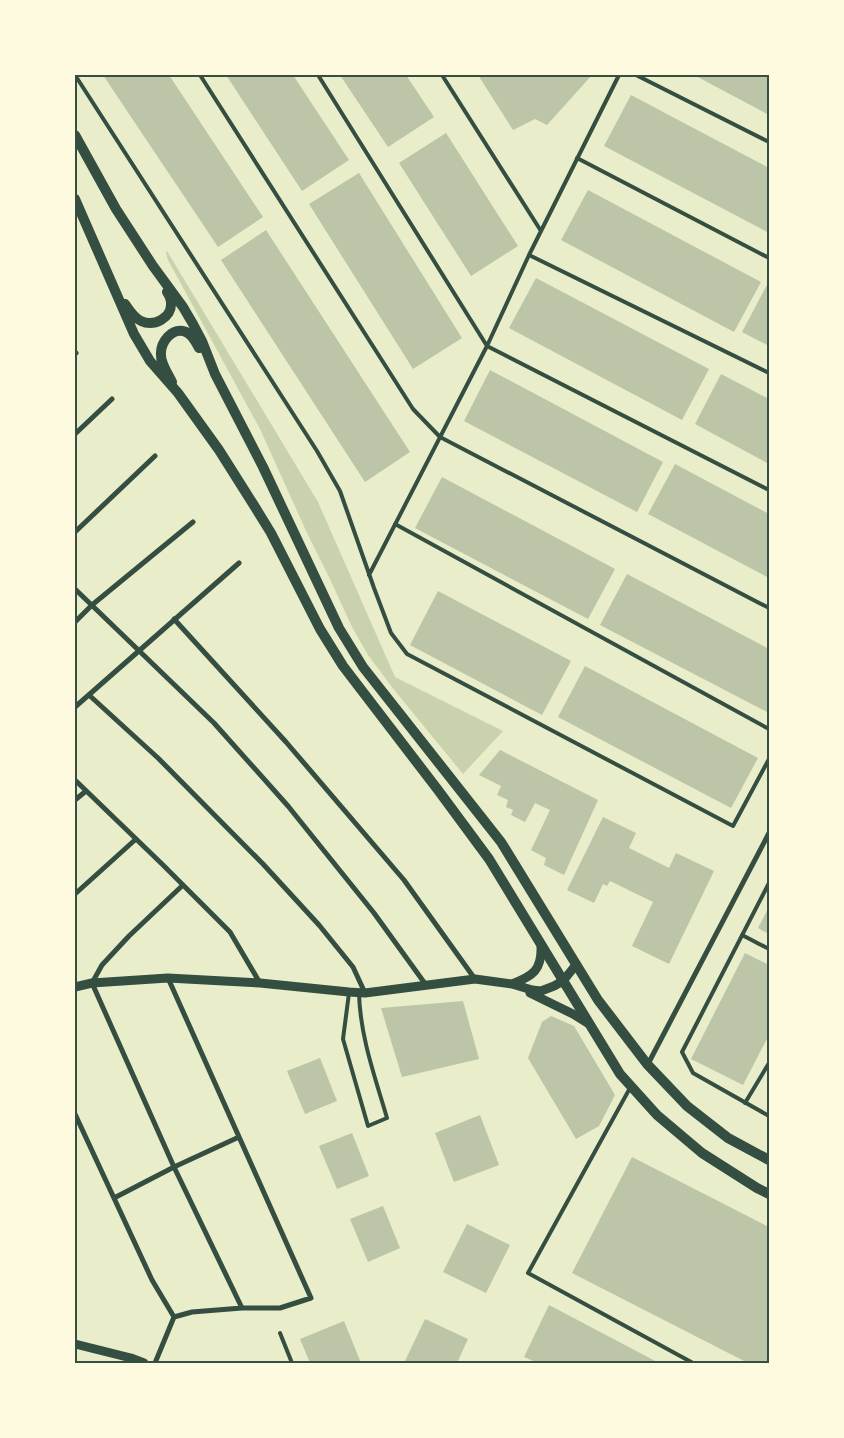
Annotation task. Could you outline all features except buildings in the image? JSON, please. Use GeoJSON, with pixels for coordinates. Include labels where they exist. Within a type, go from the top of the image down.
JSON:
{"type":"FeatureCollection","features":[{"type":"Feature","properties":{"kind":"main road"},"geometry":{"type":"LineString","coordinates":[[75,135],[116,209],[193,324],[202,340],[215,374]]}},
{"type":"Feature","properties":{"kind":"main road"},"geometry":{"type":"LineString","coordinates":[[75,199],[142,349],[178,393],[219,450],[255,507],[330,646],[489,859],[620,1074],[657,1115],[702,1153],[756,1188],[769,1194]]}},
{"type":"Feature","properties":{"kind":"main road"},"geometry":{"type":"LineString","coordinates":[[114,289],[134,316],[142,322],[150,323],[162,320],[171,309],[171,302],[155,269]]}},
{"type":"Feature","properties":{"kind":"main road"},"geometry":{"type":"LineString","coordinates":[[178,393],[160,355],[167,337],[176,332],[183,331],[189,334],[196,342],[215,374],[263,468],[350,648],[382,692],[500,842],[575,966],[598,1000],[648,1064],[687,1106],[728,1138],[769,1160]]}},
{"type":"Feature","properties":{"kind":"street"},"geometry":{"type":"LineString","coordinates":[[75,434],[112,399]]}},
{"type":"Feature","properties":{"kind":"street"},"geometry":{"type":"LineString","coordinates":[[75,532],[155,456]]}},
{"type":"Feature","properties":{"kind":"street"},"geometry":{"type":"LineString","coordinates":[[75,622],[92,605],[193,522]]}},
{"type":"Feature","properties":{"kind":"street"},"geometry":{"type":"LineString","coordinates":[[75,707],[239,562]]}},
{"type":"Feature","properties":{"kind":"street"},"geometry":{"type":"LineString","coordinates":[[75,589],[214,723],[288,806],[374,913],[426,985]]}},
{"type":"Feature","properties":{"kind":"street"},"geometry":{"type":"LineString","coordinates":[[174,619],[286,742],[404,880],[475,979]]}},
{"type":"Feature","properties":{"kind":"street"},"geometry":{"type":"LineString","coordinates":[[89,695],[158,758],[263,864],[319,925],[354,967],[362,993]]}},
{"type":"Feature","properties":{"kind":"street"},"geometry":{"type":"LineString","coordinates":[[75,780],[230,932],[260,983]]}},
{"type":"Feature","properties":{"kind":"street"},"geometry":{"type":"LineString","coordinates":[[75,800],[86,790]]}},
{"type":"Feature","properties":{"kind":"street"},"geometry":{"type":"LineString","coordinates":[[648,1064],[769,833]]}},
{"type":"Feature","properties":{"kind":"street"},"geometry":{"type":"LineString","coordinates":[[75,894],[136,839]]}},
{"type":"Feature","properties":{"kind":"street"},"geometry":{"type":"LineString","coordinates":[[92,983],[102,965],[129,936],[183,885]]}},
{"type":"Feature","properties":{"kind":"street"},"geometry":{"type":"LineString","coordinates":[[512,984],[530,976],[535,970],[542,957],[542,946]]}},
{"type":"Feature","properties":{"kind":"street"},"geometry":{"type":"LineString","coordinates":[[75,987],[92,983],[168,978],[260,983],[362,993],[475,979],[512,984],[541,991],[562,981],[575,966]]}},
{"type":"Feature","properties":{"kind":"street"},"geometry":{"type":"LineString","coordinates":[[168,978],[311,1298],[280,1308],[242,1308],[192,1312],[174,1317]]}},
{"type":"Feature","properties":{"kind":"street"},"geometry":{"type":"LineString","coordinates":[[92,983],[174,1167],[242,1308]]}},
{"type":"Feature","properties":{"kind":"street"},"geometry":{"type":"LineString","coordinates":[[512,984],[541,997],[589,1024]]}},
{"type":"Feature","properties":{"kind":"street"},"geometry":{"type":"LineString","coordinates":[[75,1114],[152,1280],[174,1317]]}},
{"type":"Feature","properties":{"kind":"street"},"geometry":{"type":"LineString","coordinates":[[114,1198],[174,1167],[239,1137]]}},
{"type":"Feature","properties":{"kind":"street"},"geometry":{"type":"LineString","coordinates":[[155,1363],[174,1317]]}},
{"type":"Feature","properties":{"kind":"street"},"geometry":{"type":"LineString","coordinates":[[75,1344],[130,1361],[144,1363]]}},
{"type":"Feature","properties":{"kind":"lane"},"geometry":{"type":"LineString","coordinates":[[76,75],[317,451],[340,491],[391,632],[407,654],[733,826],[769,759]]}},
{"type":"Feature","properties":{"kind":"lane"},"geometry":{"type":"LineString","coordinates":[[200,75],[413,409],[440,436],[769,608]]}},
{"type":"Feature","properties":{"kind":"lane"},"geometry":{"type":"LineString","coordinates":[[318,75],[486,346],[769,490]]}},
{"type":"Feature","properties":{"kind":"lane"},"geometry":{"type":"LineString","coordinates":[[442,75],[541,231]]}},
{"type":"Feature","properties":{"kind":"lane"},"geometry":{"type":"LineString","coordinates":[[369,575],[486,346],[619,75]]}},
{"type":"Feature","properties":{"kind":"lane"},"geometry":{"type":"LineString","coordinates":[[636,75],[769,142]]}},
{"type":"Feature","properties":{"kind":"lane"},"geometry":{"type":"LineString","coordinates":[[578,158],[769,258]]}},
{"type":"Feature","properties":{"kind":"lane"},"geometry":{"type":"LineString","coordinates":[[529,255],[769,373]]}},
{"type":"Feature","properties":{"kind":"lane"},"geometry":{"type":"LineString","coordinates":[[395,524],[769,729]]}},
{"type":"Feature","properties":{"kind":"lane"},"geometry":{"type":"LineString","coordinates":[[769,883],[682,1052],[693,1074],[769,1116]]}},
{"type":"Feature","properties":{"kind":"lane"},"geometry":{"type":"LineString","coordinates":[[742,935],[769,949]]}},
{"type":"Feature","properties":{"kind":"lane"},"geometry":{"type":"LineString","coordinates":[[349,992],[343,1039],[368,1126],[387,1118],[363,1031],[360,1012],[362,993]]}},
{"type":"Feature","properties":{"kind":"lane"},"geometry":{"type":"LineString","coordinates":[[745,1103],[769,1063]]}},
{"type":"Feature","properties":{"kind":"lane"},"geometry":{"type":"LineString","coordinates":[[631,1086],[528,1273],[693,1363]]}},
{"type":"Feature","properties":{"kind":"lane"},"geometry":{"type":"LineString","coordinates":[[280,1333],[292,1363]]}},
{"type":"Feature","properties":{"kind":"green space"},"geometry":{"type":"Polygon","coordinates":[[[167,251],[318,502],[395,677],[503,731],[463,774],[395,691],[368,655],[352,627],[260,429],[168,260],[167,251]]]}}]}
